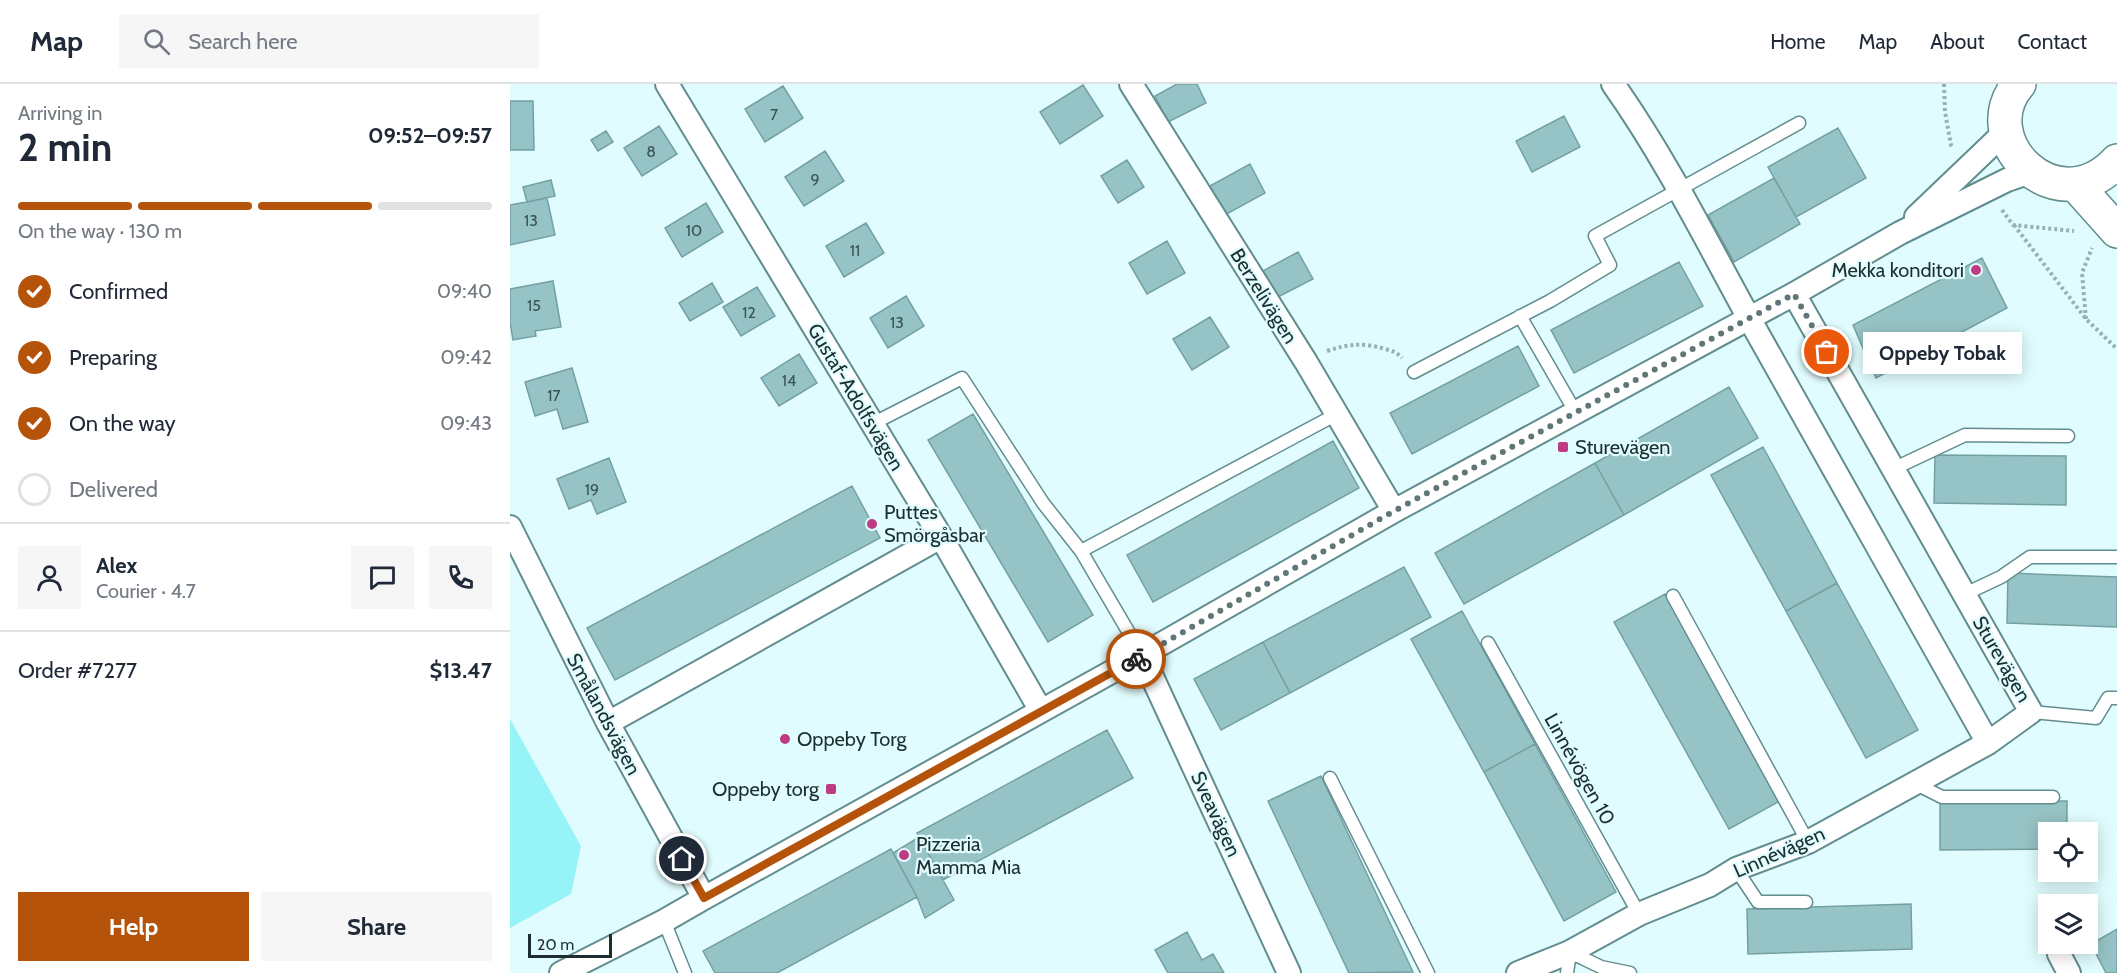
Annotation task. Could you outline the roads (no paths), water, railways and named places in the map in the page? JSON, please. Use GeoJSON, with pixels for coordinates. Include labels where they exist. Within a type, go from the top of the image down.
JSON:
{"type":"FeatureCollection","features":[{"type":"Feature","properties":{"kind":"main road"},"geometry":{"type":"LineString","coordinates":[[2016,85],[2009,102],[2006,131],[2019,161],[2031,172],[2052,182],[2075,184],[2093,180],[2109,170],[2117,161]]}},
{"type":"Feature","properties":{"kind":"main road"},"geometry":{"type":"LineString","coordinates":[[2075,184],[2105,237]]}},
{"type":"Feature","properties":{"kind":"street","name":"Gustaf-Adolfsvägen"},"geometry":{"type":"LineString","coordinates":[[667,84],[941,537],[1041,711]]}},
{"type":"Feature","properties":{"kind":"street","name":"Berzelivägen"},"geometry":{"type":"LineString","coordinates":[[1131,84],[1306,362],[1394,511]]}},
{"type":"Feature","properties":{"kind":"street"},"geometry":{"type":"LineString","coordinates":[[1613,84],[1642,124],[1988,743]]}},
{"type":"Feature","properties":{"kind":"street"},"geometry":{"type":"LineString","coordinates":[[1900,233],[2006,131]]}},
{"type":"Feature","properties":{"kind":"street"},"geometry":{"type":"LineString","coordinates":[[561,973],[664,921],[1142,655],[1394,511],[1794,294],[1900,233],[2007,180],[2031,172]]}},
{"type":"Feature","properties":{"kind":"street","name":"Sturevägen"},"geometry":{"type":"LineString","coordinates":[[1794,294],[2031,712]]}},
{"type":"Feature","properties":{"kind":"street","name":"Smålandsvägen"},"geometry":{"type":"LineString","coordinates":[[510,527],[608,723],[704,898]]}},
{"type":"Feature","properties":{"kind":"street"},"geometry":{"type":"LineString","coordinates":[[608,723],[941,537]]}},
{"type":"Feature","properties":{"kind":"street","name":"Sveavägen"},"geometry":{"type":"LineString","coordinates":[[1142,655],[1289,973]]}},
{"type":"Feature","properties":{"kind":"street","name":"Linnévägen"},"geometry":{"type":"LineString","coordinates":[[1518,973],[1569,962],[1639,914],[1710,885],[1736,869],[1808,842],[1988,743],[2031,712]]}},
{"type":"Feature","properties":{"kind":"lane"},"geometry":{"type":"LineString","coordinates":[[1414,372],[1611,265],[1595,236],[1799,123]]}},
{"type":"Feature","properties":{"kind":"lane"},"geometry":{"type":"LineString","coordinates":[[1520,316],[1576,413]]}},
{"type":"Feature","properties":{"kind":"lane"},"geometry":{"type":"LineString","coordinates":[[872,424],[962,378],[1043,503],[1082,551],[1142,655]]}},
{"type":"Feature","properties":{"kind":"lane"},"geometry":{"type":"LineString","coordinates":[[1082,551],[1337,414]]}},
{"type":"Feature","properties":{"kind":"lane"},"geometry":{"type":"LineString","coordinates":[[1893,469],[1965,435],[2068,436]]}},
{"type":"Feature","properties":{"kind":"lane"},"geometry":{"type":"LineString","coordinates":[[1965,594],[2001,577],[2030,557],[2117,557]]}},
{"type":"Feature","properties":{"kind":"lane"},"geometry":{"type":"LineString","coordinates":[[1673,596],[1808,842]]}},
{"type":"Feature","properties":{"kind":"lane","name":"Linnévögen 10"},"geometry":{"type":"LineString","coordinates":[[1488,643],[1639,914]]}},
{"type":"Feature","properties":{"kind":"lane"},"geometry":{"type":"LineString","coordinates":[[2031,712],[2096,718],[2108,698],[2117,698]]}},
{"type":"Feature","properties":{"kind":"lane"},"geometry":{"type":"LineString","coordinates":[[1330,778],[1428,973]]}},
{"type":"Feature","properties":{"kind":"lane"},"geometry":{"type":"LineString","coordinates":[[1912,783],[1942,797],[2053,797]]}},
{"type":"Feature","properties":{"kind":"lane"},"geometry":{"type":"LineString","coordinates":[[1736,869],[1758,902],[1806,902]]}},
{"type":"Feature","properties":{"kind":"lane"},"geometry":{"type":"LineString","coordinates":[[664,921],[685,973]]}},
{"type":"Feature","properties":{"kind":"lane"},"geometry":{"type":"LineString","coordinates":[[1569,962],[1630,973]]}},
{"type":"Feature","properties":{"kind":"place","name":"Mekka konditori"},"geometry":{"type":"Point","coordinates":[1976,270]}},
{"type":"Feature","properties":{"kind":"place","name":"Oppeby Tobak"},"geometry":{"type":"Point","coordinates":[1827,352]}},
{"type":"Feature","properties":{"kind":"place","name":"Sturevägen"},"geometry":{"type":"Point","coordinates":[1563,447]}},
{"type":"Feature","properties":{"kind":"place","name":"Puttes Smörgåsbar"},"geometry":{"type":"Point","coordinates":[872,524]}},
{"type":"Feature","properties":{"kind":"place","name":"Oppeby Torg"},"geometry":{"type":"Point","coordinates":[785,739]}},
{"type":"Feature","properties":{"kind":"place","name":"Oppeby torg"},"geometry":{"type":"Point","coordinates":[831,789]}},
{"type":"Feature","properties":{"kind":"place","name":"Pizzeria Mamma Mia"},"geometry":{"type":"Point","coordinates":[904,855]}}]}
